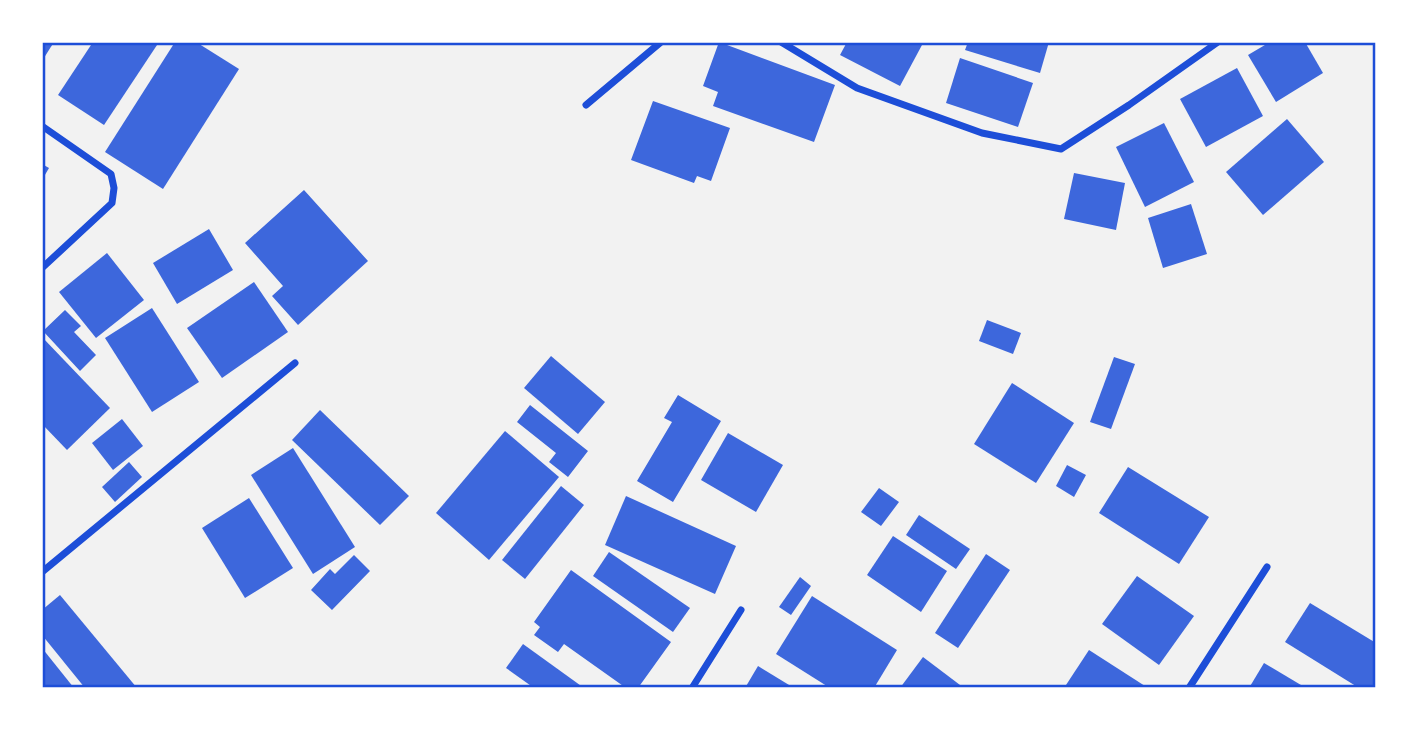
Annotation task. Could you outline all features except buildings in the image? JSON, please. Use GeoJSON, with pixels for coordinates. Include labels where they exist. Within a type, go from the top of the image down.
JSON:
{"type":"FeatureCollection","features":[{"type":"Feature","properties":{"kind":"street"},"geometry":{"type":"LineString","coordinates":[[586,105],[661,42]]}},
{"type":"Feature","properties":{"kind":"street"},"geometry":{"type":"LineString","coordinates":[[781,42],[857,88],[982,132],[1061,149],[1218,42]]}},
{"type":"Feature","properties":{"kind":"street"},"geometry":{"type":"LineString","coordinates":[[42,126],[111,174],[114,188],[112,203],[42,268]]}},
{"type":"Feature","properties":{"kind":"street"},"geometry":{"type":"LineString","coordinates":[[42,572],[295,363]]}},
{"type":"Feature","properties":{"kind":"street"},"geometry":{"type":"LineString","coordinates":[[1189,688],[1267,567]]}},
{"type":"Feature","properties":{"kind":"street"},"geometry":{"type":"LineString","coordinates":[[692,688],[741,610]]}}]}
